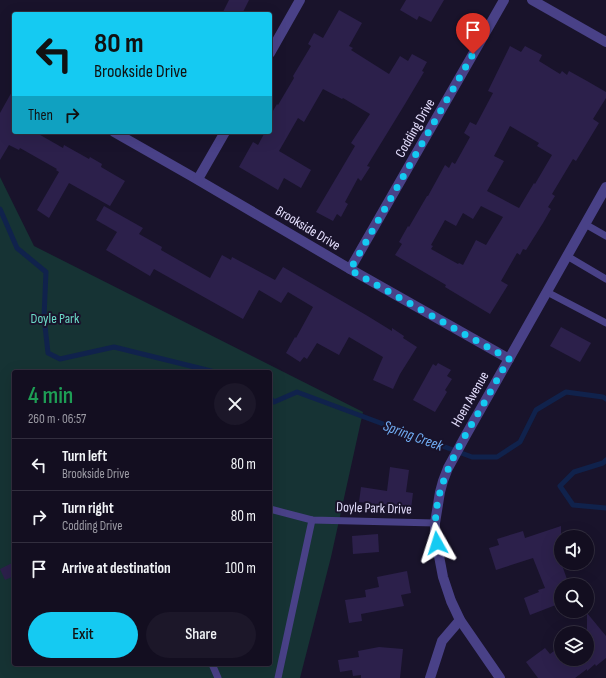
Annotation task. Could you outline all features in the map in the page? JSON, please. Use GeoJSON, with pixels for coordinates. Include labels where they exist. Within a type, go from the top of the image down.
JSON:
{"type":"FeatureCollection","features":[{"type":"Feature","properties":{"kind":"street"},"geometry":{"type":"LineString","coordinates":[[272,49],[300,0]]}},
{"type":"Feature","properties":{"kind":"street","name":"Codding Drive"},"geometry":{"type":"LineString","coordinates":[[350,270],[504,0]]}},
{"type":"Feature","properties":{"kind":"street"},"geometry":{"type":"LineString","coordinates":[[532,0],[606,42]]}},
{"type":"Feature","properties":{"kind":"street","name":"Brookside Drive"},"geometry":{"type":"LineString","coordinates":[[118,134],[350,270],[509,359]]}},
{"type":"Feature","properties":{"kind":"street"},"geometry":{"type":"LineString","coordinates":[[198,180],[224,134]]}},
{"type":"Feature","properties":{"kind":"street","name":"Hoen Avenue"},"geometry":{"type":"LineString","coordinates":[[500,678],[460,620],[451,601],[443,577],[435,535],[435,523],[440,492],[448,468],[466,435],[605,190]]}},
{"type":"Feature","properties":{"kind":"street"},"geometry":{"type":"LineString","coordinates":[[430,678],[442,641],[460,620]]}},
{"type":"Feature","properties":{"kind":"lane"},"geometry":{"type":"LineString","coordinates":[[585,224],[606,236]]}},
{"type":"Feature","properties":{"kind":"lane"},"geometry":{"type":"LineString","coordinates":[[567,256],[606,279]]}},
{"type":"Feature","properties":{"kind":"lane"},"geometry":{"type":"LineString","coordinates":[[547,292],[606,323]]}},
{"type":"Feature","properties":{"kind":"lane","name":"Doyle Park Drive"},"geometry":{"type":"LineString","coordinates":[[272,510],[312,520],[435,523]]}},
{"type":"Feature","properties":{"kind":"lane"},"geometry":{"type":"LineString","coordinates":[[278,678],[312,520]]}},
{"type":"Feature","properties":{"kind":"lane"},"geometry":{"type":"LineString","coordinates":[[213,666],[218,678]]}},
{"type":"Feature","properties":{"kind":"green space","name":"Doyle Park"},"geometry":{"type":"Polygon","coordinates":[[[0,177],[34,246],[363,412],[331,557],[300,678],[0,678],[0,177]]]}},
{"type":"Feature","properties":{"kind":"building"},"geometry":{"type":"Polygon","coordinates":[[[229,0],[249,0],[243,12],[223,12],[229,0]]]}},
{"type":"Feature","properties":{"kind":"building"},"geometry":{"type":"Polygon","coordinates":[[[406,0],[444,0],[431,22],[419,16],[417,20],[400,10],[406,0]]]}},
{"type":"Feature","properties":{"kind":"building"},"geometry":{"type":"Polygon","coordinates":[[[339,10],[362,23],[349,46],[353,48],[351,50],[389,74],[400,56],[408,61],[412,54],[427,62],[422,71],[424,72],[367,166],[370,167],[361,181],[358,178],[345,202],[348,204],[341,217],[337,214],[333,221],[316,212],[355,146],[351,143],[370,114],[343,98],[342,99],[323,89],[304,122],[298,118],[279,151],[311,170],[301,188],[284,178],[278,190],[239,167],[253,142],[258,145],[264,134],[272,134],[272,113],[294,78],[293,76],[311,46],[308,44],[314,33],[323,38],[339,10]]]}},
{"type":"Feature","properties":{"kind":"building"},"geometry":{"type":"Polygon","coordinates":[[[510,46],[521,52],[525,46],[542,55],[539,61],[560,74],[562,71],[567,75],[569,71],[606,92],[606,98],[593,119],[599,123],[576,161],[573,159],[552,194],[555,196],[548,207],[551,209],[543,223],[526,250],[523,249],[520,255],[517,253],[501,281],[508,285],[490,314],[445,287],[446,285],[395,255],[402,244],[399,242],[428,196],[445,165],[449,168],[452,162],[455,164],[470,137],[464,133],[470,122],[476,125],[493,93],[488,91],[510,46]],[[510,126],[494,156],[504,161],[487,191],[519,208],[552,155],[537,146],[539,143],[510,126]],[[481,206],[473,219],[463,213],[456,226],[445,220],[431,245],[433,246],[431,249],[458,264],[463,265],[476,240],[486,245],[503,217],[481,206]]]}},
{"type":"Feature","properties":{"kind":"building"},"geometry":{"type":"Polygon","coordinates":[[[12,92],[12,134],[38,134],[63,148],[64,145],[89,159],[90,157],[102,164],[101,167],[125,181],[110,206],[69,183],[49,218],[37,210],[59,172],[56,170],[57,169],[20,148],[19,150],[9,145],[0,160],[0,113],[12,92]]]}},
{"type":"Feature","properties":{"kind":"building"},"geometry":{"type":"Polygon","coordinates":[[[104,206],[143,228],[139,234],[162,247],[161,250],[210,278],[222,255],[231,260],[232,257],[275,280],[283,267],[392,331],[392,328],[404,336],[403,338],[417,347],[400,374],[393,389],[373,380],[383,357],[349,337],[339,355],[317,343],[307,359],[304,357],[300,362],[286,353],[313,307],[288,292],[281,303],[259,290],[243,319],[154,269],[150,276],[106,250],[117,232],[96,220],[104,206]]]}},
{"type":"Feature","properties":{"kind":"building"},"geometry":{"type":"Polygon","coordinates":[[[561,327],[591,343],[580,362],[550,346],[561,327]]]}},
{"type":"Feature","properties":{"kind":"building"},"geometry":{"type":"Polygon","coordinates":[[[438,363],[451,370],[447,376],[452,379],[445,390],[447,392],[435,412],[413,400],[433,364],[436,366],[438,363]]]}},
{"type":"Feature","properties":{"kind":"building"},"geometry":{"type":"Polygon","coordinates":[[[390,467],[409,470],[406,492],[413,493],[411,509],[359,502],[361,487],[387,491],[390,467]]]}},
{"type":"Feature","properties":{"kind":"building"},"geometry":{"type":"Polygon","coordinates":[[[561,526],[561,530],[554,530],[554,570],[564,570],[567,578],[554,578],[554,606],[530,615],[524,598],[539,592],[538,590],[545,588],[533,558],[496,570],[489,548],[499,545],[497,539],[523,531],[525,538],[561,526]]]}},
{"type":"Feature","properties":{"kind":"building"},"geometry":{"type":"Polygon","coordinates":[[[378,534],[379,552],[353,554],[352,536],[378,534]]]}},
{"type":"Feature","properties":{"kind":"building"},"geometry":{"type":"Polygon","coordinates":[[[12,563],[12,577],[5,580],[0,569],[12,563]]]}},
{"type":"Feature","properties":{"kind":"building"},"geometry":{"type":"Polygon","coordinates":[[[407,571],[411,593],[401,595],[404,606],[361,614],[362,621],[349,623],[345,600],[366,597],[365,590],[379,587],[377,577],[407,571]]]}},
{"type":"Feature","properties":{"kind":"building"},"geometry":{"type":"Polygon","coordinates":[[[587,618],[591,618],[606,636],[606,658],[596,666],[595,664],[594,665],[594,626],[587,626],[587,618]]]}},
{"type":"Feature","properties":{"kind":"building"},"geometry":{"type":"Polygon","coordinates":[[[379,647],[403,649],[400,678],[361,678],[361,675],[353,676],[352,670],[340,672],[338,660],[359,657],[358,651],[379,647]]]}},
{"type":"Feature","properties":{"kind":"building"},"geometry":{"type":"Polygon","coordinates":[[[545,648],[550,654],[554,651],[554,666],[593,666],[575,678],[538,678],[526,662],[545,648]]]}},
{"type":"Feature","properties":{"kind":"waterway","name":"Spring Creek"},"geometry":{"type":"LineString","coordinates":[[0,209],[17,248],[46,272],[44,317],[48,353],[60,359],[114,347],[207,370]]}},
{"type":"Feature","properties":{"kind":"waterway","name":"Spring Creek"},"geometry":{"type":"LineString","coordinates":[[272,400],[274,402],[297,392],[472,457],[497,457],[520,442],[536,410],[566,392],[603,397],[606,399]]}},
{"type":"Feature","properties":{"kind":"waterway","name":"Spring Creek"},"geometry":{"type":"LineString","coordinates":[[606,460],[603,463],[574,472],[560,486],[573,505],[606,508]]}},
{"type":"Feature","properties":{"kind":"route"},"geometry":{"type":"LineString","coordinates":[[437,543],[435,523],[440,492],[448,468],[509,359],[350,270],[473,54]]}}]}
